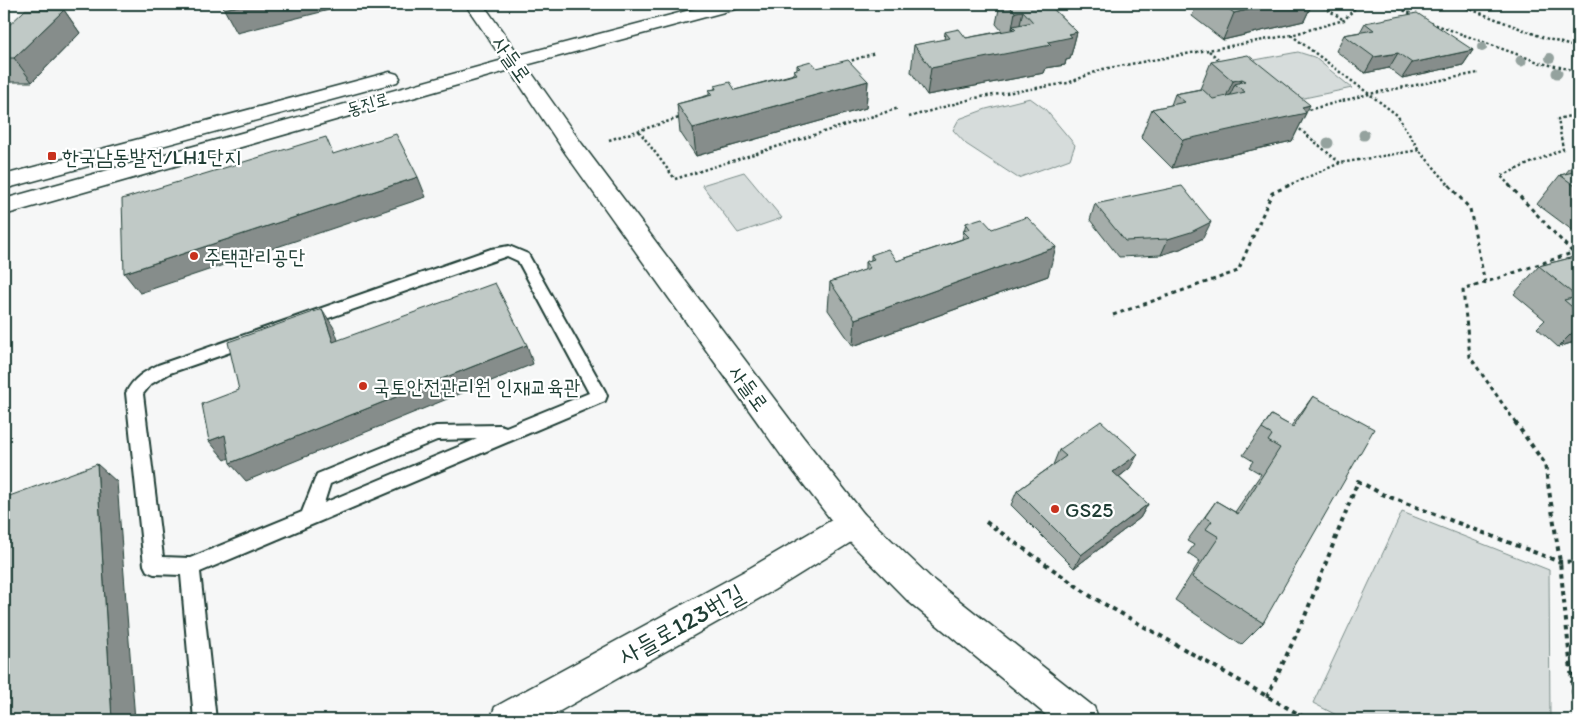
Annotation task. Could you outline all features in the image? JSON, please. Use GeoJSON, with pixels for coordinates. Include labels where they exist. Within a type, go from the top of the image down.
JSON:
{"type":"FeatureCollection","features":[{"type":"Feature","properties":{"kind":"street","name":"사들로"},"geometry":{"type":"LineString","coordinates":[[474,4],[506,56],[780,431],[853,524],[920,590],[1081,720]]}},
{"type":"Feature","properties":{"kind":"street","name":"동진로"},"geometry":{"type":"LineString","coordinates":[[4,207],[506,56],[670,4]]}},
{"type":"Feature","properties":{"kind":"street"},"geometry":{"type":"LineString","coordinates":[[506,56],[545,55],[733,4]]}},
{"type":"Feature","properties":{"kind":"street","name":"동진로"},"geometry":{"type":"LineString","coordinates":[[4,182],[506,56]]}},
{"type":"Feature","properties":{"kind":"street","name":"사들로123번길"},"geometry":{"type":"LineString","coordinates":[[508,720],[762,579],[853,524]]}},
{"type":"Feature","properties":{"kind":"lane"},"geometry":{"type":"LineString","coordinates":[[509,251],[524,258],[599,396],[508,432],[190,567],[154,565],[134,393],[145,379],[164,369],[496,253],[509,251]]}},
{"type":"Feature","properties":{"kind":"lane"},"geometry":{"type":"LineString","coordinates":[[309,518],[323,479],[436,433],[508,432]]}},
{"type":"Feature","properties":{"kind":"lane"},"geometry":{"type":"LineString","coordinates":[[190,567],[205,720]]}},
{"type":"Feature","properties":{"kind":"path"},"geometry":{"type":"LineString","coordinates":[[1319,4],[1344,20]]}},
{"type":"Feature","properties":{"kind":"path"},"geometry":{"type":"LineString","coordinates":[[909,117],[975,98],[1068,83],[1103,69],[1290,35],[1344,20],[1359,4]]}},
{"type":"Feature","properties":{"kind":"path"},"geometry":{"type":"LineString","coordinates":[[1390,4],[1421,19]]}},
{"type":"Feature","properties":{"kind":"path"},"geometry":{"type":"LineString","coordinates":[[1457,4],[1542,37],[1578,48]]}},
{"type":"Feature","properties":{"kind":"path"},"geometry":{"type":"LineString","coordinates":[[1429,22],[1541,63],[1578,71]]}},
{"type":"Feature","properties":{"kind":"path"},"geometry":{"type":"LineString","coordinates":[[1290,35],[1397,115],[1419,150],[1470,209],[1485,283]]}},
{"type":"Feature","properties":{"kind":"path"},"geometry":{"type":"LineString","coordinates":[[1208,50],[1229,68]]}},
{"type":"Feature","properties":{"kind":"path"},"geometry":{"type":"LineString","coordinates":[[847,62],[875,53]]}},
{"type":"Feature","properties":{"kind":"path"},"geometry":{"type":"LineString","coordinates":[[1303,111],[1369,94],[1478,73]]}},
{"type":"Feature","properties":{"kind":"path"},"geometry":{"type":"LineString","coordinates":[[639,131],[675,179],[899,108]]}},
{"type":"Feature","properties":{"kind":"path"},"geometry":{"type":"LineString","coordinates":[[1578,114],[1558,119],[1564,149],[1501,176],[1571,253],[1578,258]]}},
{"type":"Feature","properties":{"kind":"path"},"geometry":{"type":"LineString","coordinates":[[610,140],[686,115]]}},
{"type":"Feature","properties":{"kind":"path"},"geometry":{"type":"LineString","coordinates":[[1291,122],[1340,163]]}},
{"type":"Feature","properties":{"kind":"path"},"geometry":{"type":"LineString","coordinates":[[1113,315],[1238,271],[1272,193],[1340,163],[1419,150]]}},
{"type":"Feature","properties":{"kind":"path"},"geometry":{"type":"LineString","coordinates":[[1576,720],[1560,562],[1545,464],[1470,357],[1463,290],[1578,251]]}},
{"type":"Feature","properties":{"kind":"path"},"geometry":{"type":"LineString","coordinates":[[1267,697],[1305,616],[1358,481],[1382,494],[1560,562],[1578,561]]}},
{"type":"Feature","properties":{"kind":"path"},"geometry":{"type":"LineString","coordinates":[[986,522],[1092,597],[1309,720]]}},
{"type":"Feature","properties":{"kind":"shaded area"},"geometry":{"type":"Polygon","coordinates":[[[1298,52],[1314,57],[1352,88],[1285,102],[1239,63],[1298,52]]]}},
{"type":"Feature","properties":{"kind":"shaded area"},"geometry":{"type":"Polygon","coordinates":[[[1030,98],[1045,109],[1075,145],[1070,159],[1018,178],[966,144],[953,130],[959,119],[986,109],[1030,98]]]}},
{"type":"Feature","properties":{"kind":"shaded area"},"geometry":{"type":"Polygon","coordinates":[[[744,172],[782,218],[738,233],[702,185],[744,172]]]}},
{"type":"Feature","properties":{"kind":"shaded area"},"geometry":{"type":"Polygon","coordinates":[[[1402,512],[1549,570],[1550,720],[1346,720],[1313,703],[1402,512]]]}},
{"type":"Feature","properties":{"kind":"building"},"geometry":{"type":"Polygon","coordinates":[[[223,4],[248,4],[224,9],[223,4]]]}},
{"type":"Feature","properties":{"kind":"building"},"geometry":{"type":"Polygon","coordinates":[[[1007,4],[1048,4],[1077,32],[1068,34],[1072,37],[1048,42],[1051,45],[931,68],[914,45],[950,38],[945,32],[959,29],[966,38],[1016,29],[1013,26],[1033,22],[1023,11],[1015,12],[1007,4]]]}},
{"type":"Feature","properties":{"kind":"building"},"geometry":{"type":"Polygon","coordinates":[[[1222,4],[1274,4],[1234,13],[1222,4]]]}},
{"type":"Feature","properties":{"kind":"building"},"geometry":{"type":"Polygon","coordinates":[[[25,10],[64,10],[14,58],[4,58],[4,30],[25,10]]]}},
{"type":"Feature","properties":{"kind":"building"},"geometry":{"type":"Polygon","coordinates":[[[1417,13],[1473,50],[1412,63],[1398,53],[1374,57],[1344,35],[1374,30],[1365,23],[1417,13]]]}},
{"type":"Feature","properties":{"kind":"building"},"geometry":{"type":"Polygon","coordinates":[[[1248,55],[1310,105],[1302,107],[1306,113],[1183,140],[1152,109],[1185,102],[1175,94],[1202,89],[1213,99],[1245,92],[1235,84],[1246,81],[1242,79],[1233,81],[1211,62],[1248,55]]]}},
{"type":"Feature","properties":{"kind":"building"},"geometry":{"type":"Polygon","coordinates":[[[848,60],[868,81],[693,128],[677,104],[712,95],[709,90],[716,89],[715,86],[730,82],[735,90],[797,74],[794,70],[800,68],[797,65],[811,61],[817,68],[848,60]]]}},
{"type":"Feature","properties":{"kind":"building","name":"주택관리공단"},"geometry":{"type":"Polygon","coordinates":[[[396,134],[418,177],[124,273],[122,199],[326,137],[333,154],[396,134]]]}},
{"type":"Feature","properties":{"kind":"building"},"geometry":{"type":"Polygon","coordinates":[[[1578,171],[1578,188],[1560,175],[1578,171]]]}},
{"type":"Feature","properties":{"kind":"building"},"geometry":{"type":"Polygon","coordinates":[[[1182,186],[1211,222],[1191,232],[1168,239],[1125,241],[1095,204],[1182,186]]]}},
{"type":"Feature","properties":{"kind":"building"},"geometry":{"type":"Polygon","coordinates":[[[1027,217],[1056,247],[855,319],[830,282],[870,268],[865,262],[874,259],[871,255],[888,249],[897,261],[969,237],[963,231],[970,229],[966,223],[982,218],[992,229],[1027,217]]]}},
{"type":"Feature","properties":{"kind":"building"},"geometry":{"type":"Polygon","coordinates":[[[1578,256],[1578,312],[1564,300],[1577,297],[1539,266],[1578,256]]]}},
{"type":"Feature","properties":{"kind":"building","name":"국토안전관리원 인재교육관"},"geometry":{"type":"Polygon","coordinates":[[[495,283],[527,345],[230,463],[225,435],[209,441],[202,404],[239,390],[228,342],[322,309],[333,342],[495,283]]]}},
{"type":"Feature","properties":{"kind":"building"},"geometry":{"type":"Polygon","coordinates":[[[1313,396],[1374,429],[1263,623],[1192,577],[1219,537],[1206,529],[1212,521],[1205,517],[1216,501],[1238,514],[1280,448],[1268,441],[1272,435],[1262,429],[1271,415],[1293,427],[1313,396]]]}},
{"type":"Feature","properties":{"kind":"building"},"geometry":{"type":"Polygon","coordinates":[[[1101,421],[1138,454],[1113,472],[1148,504],[1081,555],[1017,491],[1066,456],[1059,450],[1101,421]]]}},
{"type":"Feature","properties":{"kind":"building"},"geometry":{"type":"Polygon","coordinates":[[[97,464],[112,720],[4,720],[4,498],[97,464]]]}},
{"type":"Feature","properties":{"kind":"place","name":"한국남동발전/LH1단지"},"geometry":{"type":"Point","coordinates":[52,156]}},
{"type":"Feature","properties":{"kind":"place","name":"주택관리공단"},"geometry":{"type":"Point","coordinates":[194,256]}},
{"type":"Feature","properties":{"kind":"place","name":"국토안전관리원 인재교육관"},"geometry":{"type":"Point","coordinates":[363,386]}},
{"type":"Feature","properties":{"kind":"place","name":"GS25"},"geometry":{"type":"Point","coordinates":[1055,509]}}]}
